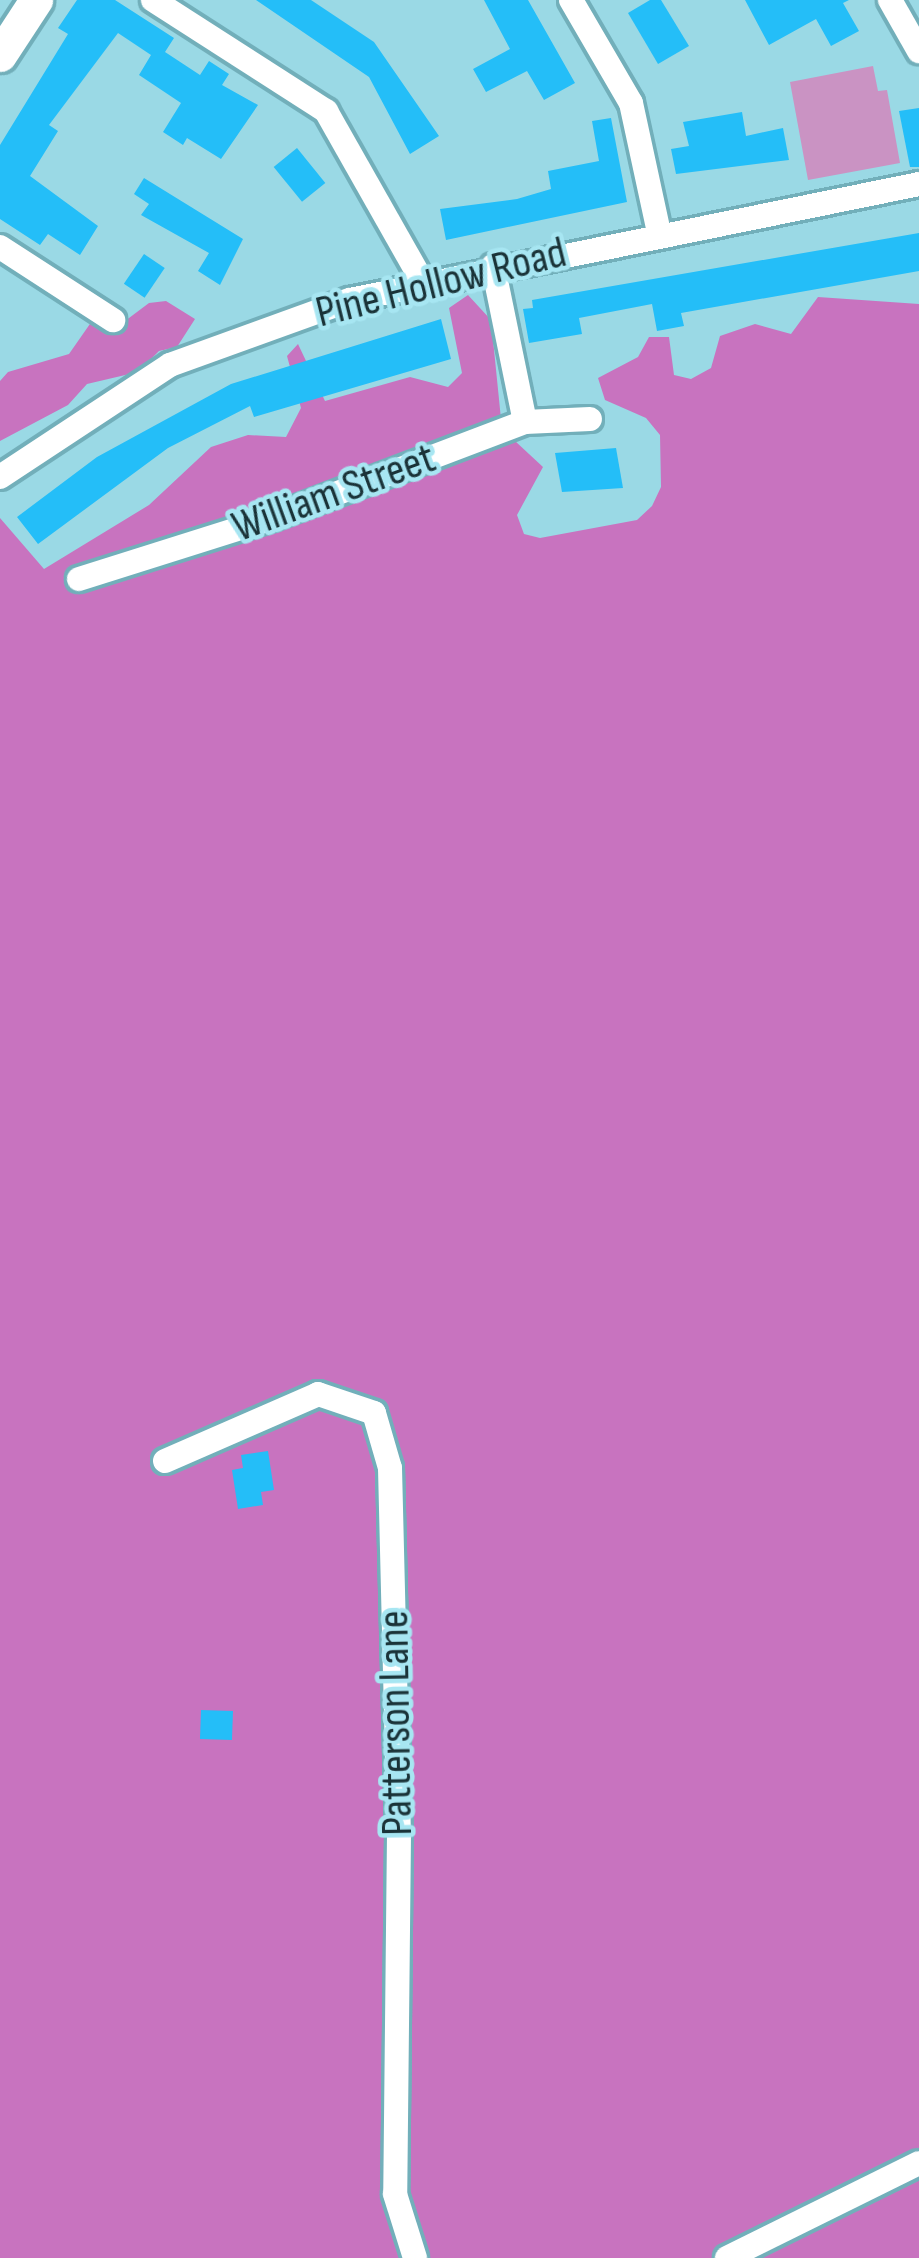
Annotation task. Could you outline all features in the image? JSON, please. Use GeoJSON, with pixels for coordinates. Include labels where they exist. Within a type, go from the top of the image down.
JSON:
{"type":"FeatureCollection","features":[{"type":"Feature","properties":{"kind":"street"},"geometry":{"type":"LineString","coordinates":[[0,55],[36,0]]}},
{"type":"Feature","properties":{"kind":"street"},"geometry":{"type":"LineString","coordinates":[[153,0],[326,111],[422,281]]}},
{"type":"Feature","properties":{"kind":"street"},"geometry":{"type":"LineString","coordinates":[[571,0],[631,103],[658,233]]}},
{"type":"Feature","properties":{"kind":"street"},"geometry":{"type":"LineString","coordinates":[[890,0],[919,51]]}},
{"type":"Feature","properties":{"kind":"street","name":"Pine Hollow Road"},"geometry":{"type":"LineString","coordinates":[[0,477],[170,365],[422,281],[919,184]]}},
{"type":"Feature","properties":{"kind":"street"},"geometry":{"type":"LineString","coordinates":[[0,247],[113,320]]}},
{"type":"Feature","properties":{"kind":"street"},"geometry":{"type":"LineString","coordinates":[[493,266],[525,422]]}},
{"type":"Feature","properties":{"kind":"street","name":"William Street"},"geometry":{"type":"LineString","coordinates":[[79,579],[272,518],[525,422],[590,419]]}},
{"type":"Feature","properties":{"kind":"street","name":"Patterson Lane"},"geometry":{"type":"LineString","coordinates":[[165,1462],[318,1394],[374,1413],[390,1468],[399,1834],[395,2194],[416,2258]]}},
{"type":"Feature","properties":{"kind":"street"},"geometry":{"type":"LineString","coordinates":[[727,2258],[919,2163]]}},
{"type":"Feature","properties":{"kind":"shaded area"},"geometry":{"type":"Polygon","coordinates":[[[873,66],[878,91],[887,90],[900,163],[808,180],[790,82],[873,66]]]}},
{"type":"Feature","properties":{"kind":"shaded area"},"geometry":{"type":"Polygon","coordinates":[[[468,295],[491,320],[502,429],[543,467],[517,515],[524,534],[540,538],[637,520],[652,506],[661,487],[660,435],[646,418],[605,400],[598,378],[638,357],[649,337],[669,337],[674,375],[691,379],[711,368],[720,336],[755,324],[791,334],[818,297],[919,304],[919,2258],[0,2258],[0,518],[44,569],[149,505],[211,447],[248,435],[286,437],[301,408],[287,356],[298,344],[325,401],[410,377],[448,387],[462,373],[449,308],[468,295]]]}},
{"type":"Feature","properties":{"kind":"shaded area"},"geometry":{"type":"Polygon","coordinates":[[[166,301],[195,319],[177,347],[159,351],[138,372],[87,384],[68,405],[0,441],[0,381],[8,372],[69,354],[92,321],[121,324],[149,303],[166,301]]]}},
{"type":"Feature","properties":{"kind":"building"},"geometry":{"type":"Polygon","coordinates":[[[77,0],[115,0],[174,38],[165,52],[200,75],[209,61],[229,74],[222,85],[258,105],[221,159],[187,138],[183,145],[163,132],[181,103],[139,75],[151,55],[118,33],[49,125],[58,131],[30,176],[98,226],[80,255],[48,234],[40,245],[0,219],[0,145],[68,34],[58,28],[77,0]]]}},
{"type":"Feature","properties":{"kind":"building"},"geometry":{"type":"Polygon","coordinates":[[[256,0],[311,0],[374,42],[439,136],[410,154],[369,77],[256,0]]]}},
{"type":"Feature","properties":{"kind":"building"},"geometry":{"type":"Polygon","coordinates":[[[484,0],[528,0],[575,83],[544,100],[527,71],[486,92],[473,69],[510,49],[484,0]]]}},
{"type":"Feature","properties":{"kind":"building"},"geometry":{"type":"Polygon","coordinates":[[[650,0],[661,0],[689,46],[658,64],[628,13],[650,0]]]}},
{"type":"Feature","properties":{"kind":"building"},"geometry":{"type":"Polygon","coordinates":[[[745,0],[849,0],[843,3],[859,31],[831,46],[816,19],[769,45],[745,0]]]}},
{"type":"Feature","properties":{"kind":"building"},"geometry":{"type":"Polygon","coordinates":[[[919,108],[919,167],[910,167],[899,111],[919,108]]]}},
{"type":"Feature","properties":{"kind":"building"},"geometry":{"type":"Polygon","coordinates":[[[742,112],[746,136],[783,128],[789,160],[676,174],[671,149],[689,146],[683,122],[742,112]]]}},
{"type":"Feature","properties":{"kind":"building"},"geometry":{"type":"Polygon","coordinates":[[[611,118],[627,202],[446,240],[440,209],[517,199],[551,189],[548,171],[599,161],[592,121],[611,118]]]}},
{"type":"Feature","properties":{"kind":"building"},"geometry":{"type":"Polygon","coordinates":[[[297,148],[325,183],[302,202],[274,167],[297,148]]]}},
{"type":"Feature","properties":{"kind":"building"},"geometry":{"type":"Polygon","coordinates":[[[144,178],[243,239],[220,285],[198,271],[209,253],[141,215],[149,204],[134,194],[144,178]]]}},
{"type":"Feature","properties":{"kind":"building"},"geometry":{"type":"Polygon","coordinates":[[[919,233],[919,271],[681,313],[684,326],[657,331],[652,304],[579,318],[582,334],[529,343],[523,309],[533,308],[532,300],[919,233]]]}},
{"type":"Feature","properties":{"kind":"building"},"geometry":{"type":"Polygon","coordinates":[[[144,254],[165,268],[145,298],[124,284],[144,254]]]}},
{"type":"Feature","properties":{"kind":"building"},"geometry":{"type":"Polygon","coordinates":[[[441,319],[451,359],[254,417],[250,406],[168,448],[38,544],[17,517],[97,457],[231,384],[441,319]]]}},
{"type":"Feature","properties":{"kind":"building"},"geometry":{"type":"Polygon","coordinates":[[[616,448],[623,488],[562,492],[555,453],[616,448]]]}},
{"type":"Feature","properties":{"kind":"building"},"geometry":{"type":"Polygon","coordinates":[[[268,1451],[274,1490],[261,1492],[263,1505],[238,1509],[232,1470],[243,1468],[241,1455],[268,1451]]]}},
{"type":"Feature","properties":{"kind":"building"},"geometry":{"type":"Polygon","coordinates":[[[201,1710],[233,1711],[232,1740],[200,1739],[201,1710]]]}}]}
